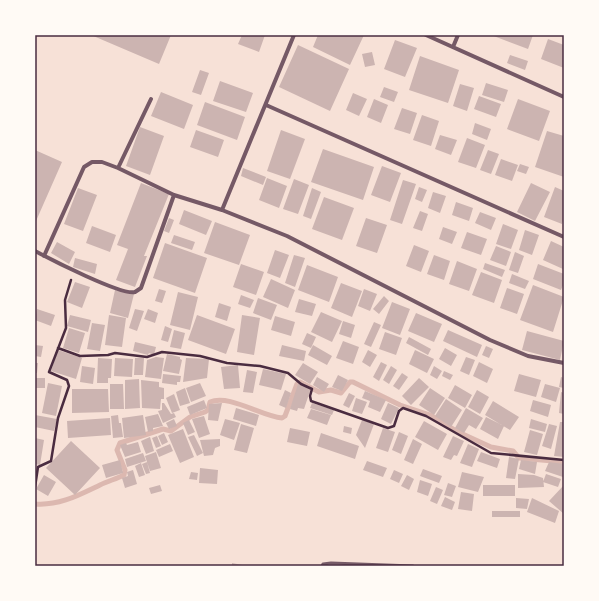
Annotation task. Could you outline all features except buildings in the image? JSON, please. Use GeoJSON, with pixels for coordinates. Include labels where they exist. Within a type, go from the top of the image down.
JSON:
{"type":"FeatureCollection","features":[{"type":"Feature","properties":{"kind":"street"},"geometry":{"type":"LineString","coordinates":[[222,210],[294,35]]}},
{"type":"Feature","properties":{"kind":"street"},"geometry":{"type":"LineString","coordinates":[[426,35],[564,97]]}},
{"type":"Feature","properties":{"kind":"street"},"geometry":{"type":"LineString","coordinates":[[453,47],[458,35]]}},
{"type":"Feature","properties":{"kind":"street"},"geometry":{"type":"LineString","coordinates":[[118,168],[151,100]]}},
{"type":"Feature","properties":{"kind":"street"},"geometry":{"type":"LineString","coordinates":[[266,105],[564,237]]}},
{"type":"Feature","properties":{"kind":"street"},"geometry":{"type":"LineString","coordinates":[[44,256],[84,167],[97,161],[118,168],[174,196],[222,210],[287,236],[490,340],[528,356],[564,363]]}},
{"type":"Feature","properties":{"kind":"street"},"geometry":{"type":"LineString","coordinates":[[35,250],[92,280],[132,293],[138,291],[174,196]]}},
{"type":"Feature","properties":{"kind":"lane"},"geometry":{"type":"LineString","coordinates":[[322,566],[323,564],[331,563],[413,566]]}},
{"type":"Feature","properties":{"kind":"path"},"geometry":{"type":"LineString","coordinates":[[35,487],[38,467],[51,461],[58,418],[70,386],[67,380],[49,372],[66,328],[64,300],[74,270]]}},
{"type":"Feature","properties":{"kind":"path"},"geometry":{"type":"LineString","coordinates":[[58,348],[80,356],[108,356],[115,352],[147,357],[162,352],[200,356],[227,363],[270,368],[288,373],[301,384],[312,389],[310,396],[311,401],[388,428],[394,426],[399,411],[402,408],[426,416],[491,453],[508,453],[564,460]]}},
{"type":"Feature","properties":{"kind":"waterway"},"geometry":{"type":"LineString","coordinates":[[35,504],[61,502],[124,475],[125,470],[117,450],[120,443],[163,429],[171,431],[190,417],[208,410],[210,402],[218,400],[236,403],[265,414],[282,418],[285,416],[297,384],[300,382],[319,392],[331,390],[341,393],[350,382],[353,382],[400,405],[430,415],[456,431],[491,447],[513,451],[519,458],[564,462]]}}]}
